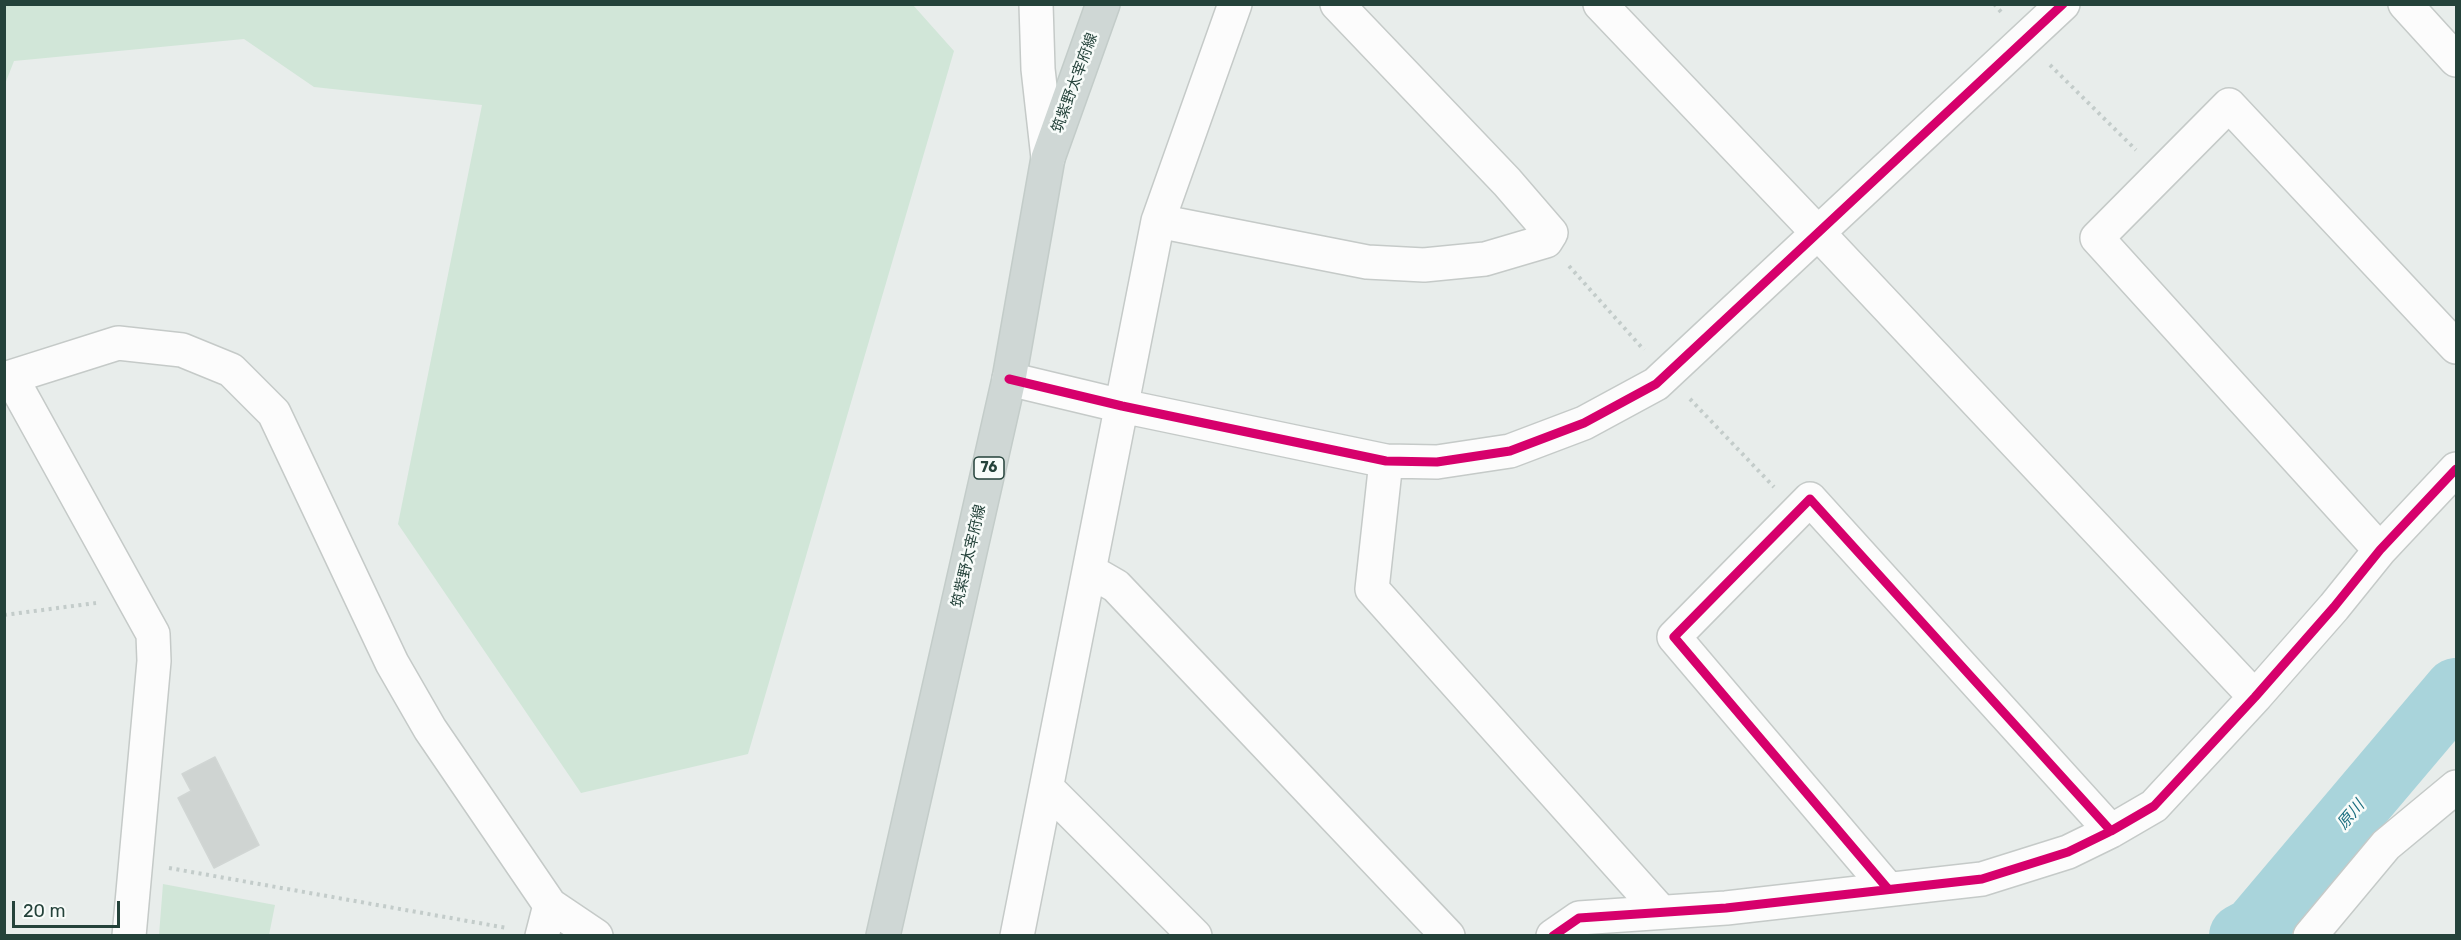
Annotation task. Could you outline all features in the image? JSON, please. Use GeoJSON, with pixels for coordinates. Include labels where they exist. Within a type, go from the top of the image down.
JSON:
{"type":"FeatureCollection","features":[{"type":"Feature","properties":{"kind":"main road","name":"筑紫野太宰府線"},"geometry":{"type":"LineString","coordinates":[[883,936],[1009,378],[1048,158],[1103,4]]}},
{"type":"Feature","properties":{"kind":"street"},"geometry":{"type":"LineString","coordinates":[[1036,4],[1038,69],[1048,158]]}},
{"type":"Feature","properties":{"kind":"street"},"geometry":{"type":"LineString","coordinates":[[1017,936],[1158,221],[1235,4]]}},
{"type":"Feature","properties":{"kind":"street"},"geometry":{"type":"LineString","coordinates":[[1158,221],[1367,262],[1424,265],[1485,259],[1546,241],[1551,233],[1507,182],[1337,4]]}},
{"type":"Feature","properties":{"kind":"street"},"geometry":{"type":"LineString","coordinates":[[1600,4],[2255,697]]}},
{"type":"Feature","properties":{"kind":"street"},"geometry":{"type":"LineString","coordinates":[[1009,378],[1122,406],[1386,461],[1437,462],[1510,451],[1584,423],[1656,384],[2063,4]]}},
{"type":"Feature","properties":{"kind":"street"},"geometry":{"type":"LineString","coordinates":[[2405,4],[2457,60]]}},
{"type":"Feature","properties":{"kind":"street"},"geometry":{"type":"LineString","coordinates":[[2380,550],[2097,238],[2229,105],[2457,347]]}},
{"type":"Feature","properties":{"kind":"street"},"geometry":{"type":"LineString","coordinates":[[129,936],[154,661],[153,634],[8,378],[118,343],[182,350],[231,370],[274,413],[398,673],[545,925],[596,936]]}},
{"type":"Feature","properties":{"kind":"street"},"geometry":{"type":"LineString","coordinates":[[1386,461],[1372,589],[1661,912]]}},
{"type":"Feature","properties":{"kind":"street"},"geometry":{"type":"LineString","coordinates":[[1553,936],[1579,918],[1726,908],[1982,879],[2068,852],[2111,831],[2154,806],[2255,697],[2334,607],[2380,550],[2457,469]]}},
{"type":"Feature","properties":{"kind":"street"},"geometry":{"type":"LineString","coordinates":[[1888,889],[1674,637],[1810,500],[2111,831]]}},
{"type":"Feature","properties":{"kind":"street"},"geometry":{"type":"LineString","coordinates":[[1090,571],[1116,586],[1448,936]]}},
{"type":"Feature","properties":{"kind":"street"},"geometry":{"type":"LineString","coordinates":[[2310,936],[2386,845],[2457,787]]}},
{"type":"Feature","properties":{"kind":"street"},"geometry":{"type":"LineString","coordinates":[[1047,788],[1195,936]]}},
{"type":"Feature","properties":{"kind":"path"},"geometry":{"type":"LineString","coordinates":[[2025,40],[2159,174]]}},
{"type":"Feature","properties":{"kind":"path"},"geometry":{"type":"LineString","coordinates":[[1546,241],[1666,375],[1797,512]]}},
{"type":"Feature","properties":{"kind":"path"},"geometry":{"type":"LineString","coordinates":[[4,615],[133,599]]}},
{"type":"Feature","properties":{"kind":"path"},"geometry":{"type":"LineString","coordinates":[[136,862],[545,925]]}},
{"type":"Feature","properties":{"kind":"green space"},"geometry":{"type":"Polygon","coordinates":[[[5,4],[913,5],[954,51],[748,754],[581,793],[398,524],[482,105],[314,87],[244,39],[14,61],[5,84],[5,4]]]}},
{"type":"Feature","properties":{"kind":"green space"},"geometry":{"type":"Polygon","coordinates":[[[163,884],[275,905],[269,935],[159,935],[163,884]]]}},
{"type":"Feature","properties":{"kind":"building"},"geometry":{"type":"Polygon","coordinates":[[[215,757],[259,845],[214,868],[178,798],[191,791],[182,774],[215,757]]]}},
{"type":"Feature","properties":{"kind":"waterway","name":"原川"},"geometry":{"type":"LineString","coordinates":[[2241,936],[2254,929],[2456,690]]}},
{"type":"Feature","properties":{"kind":"cycle path"},"geometry":{"type":"LineString","coordinates":[[1009,379],[1122,406],[1386,461],[1437,462],[1510,451],[1584,423],[1656,384],[2063,4]]}},
{"type":"Feature","properties":{"kind":"cycle path"},"geometry":{"type":"LineString","coordinates":[[1553,936],[1579,918],[1726,908],[1982,879],[2068,852],[2111,831],[2154,806],[2255,697],[2334,607],[2380,550],[2456,469]]}},
{"type":"Feature","properties":{"kind":"cycle path"},"geometry":{"type":"LineString","coordinates":[[1888,889],[1674,637],[1810,499],[2111,831]]}}]}
